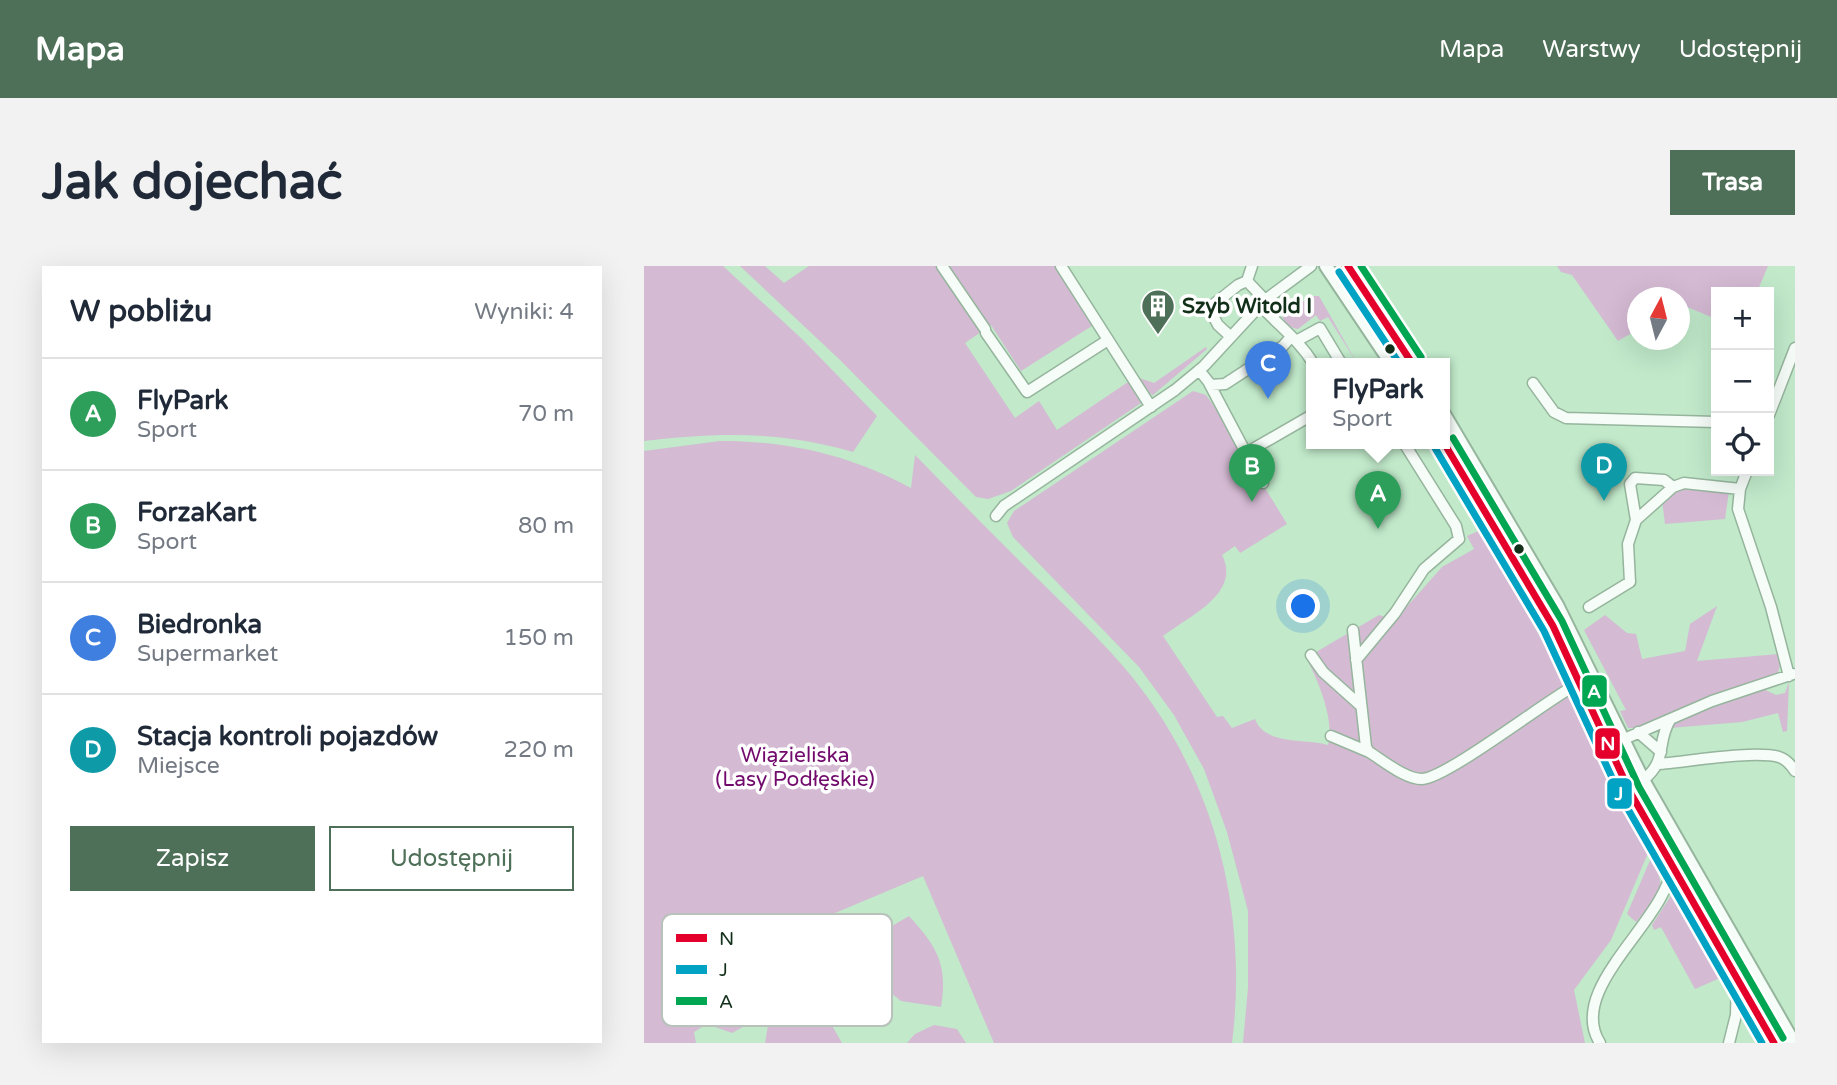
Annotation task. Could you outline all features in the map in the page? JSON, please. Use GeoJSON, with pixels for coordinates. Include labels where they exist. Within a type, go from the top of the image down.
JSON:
{"type":"FeatureCollection","features":[{"type":"Feature","properties":{"kind":"main road"},"geometry":{"type":"LineString","coordinates":[[1326,266],[1388,358]]}},
{"type":"Feature","properties":{"kind":"main road"},"geometry":{"type":"LineString","coordinates":[[1348,266],[1409,358]]}},
{"type":"Feature","properties":{"kind":"main road"},"geometry":{"type":"LineString","coordinates":[[1450,424],[1565,620],[1643,780],[1794,1043]]}},
{"type":"Feature","properties":{"kind":"main road"},"geometry":{"type":"LineString","coordinates":[[1448,449],[1553,626],[1608,746],[1672,866],[1774,1043]]}},
{"type":"Feature","properties":{"kind":"street"},"geometry":{"type":"LineString","coordinates":[[942,266],[1027,392],[1108,340]]}},
{"type":"Feature","properties":{"kind":"street"},"geometry":{"type":"LineString","coordinates":[[1061,266],[1150,407]]}},
{"type":"Feature","properties":{"kind":"street"},"geometry":{"type":"LineString","coordinates":[[1230,336],[1218,325],[1209,308],[1219,298],[1247,281],[1252,266]]}},
{"type":"Feature","properties":{"kind":"street"},"geometry":{"type":"LineString","coordinates":[[996,516],[1004,506],[1150,407],[1199,370],[1263,302],[1311,266]]}},
{"type":"Feature","properties":{"kind":"street"},"geometry":{"type":"LineString","coordinates":[[1247,281],[1309,358]]}},
{"type":"Feature","properties":{"kind":"street"},"geometry":{"type":"LineString","coordinates":[[1209,383],[1214,386],[1225,384],[1294,339],[1320,328],[1338,358]]}},
{"type":"Feature","properties":{"kind":"street"},"geometry":{"type":"LineString","coordinates":[[1770,413],[1795,348]]}},
{"type":"Feature","properties":{"kind":"street"},"geometry":{"type":"LineString","coordinates":[[1199,370],[1209,383],[1263,483]]}},
{"type":"Feature","properties":{"kind":"street"},"geometry":{"type":"LineString","coordinates":[[1533,383],[1554,412],[1566,418],[1711,422]]}},
{"type":"Feature","properties":{"kind":"street"},"geometry":{"type":"LineString","coordinates":[[1246,453],[1306,418]]}},
{"type":"Feature","properties":{"kind":"street"},"geometry":{"type":"LineString","coordinates":[[1356,660],[1395,613],[1424,569],[1459,539],[1456,526],[1408,449]]}},
{"type":"Feature","properties":{"kind":"street"},"geometry":{"type":"LineString","coordinates":[[1608,746],[1670,718],[1792,675],[1738,509],[1740,489],[1745,476]]}},
{"type":"Feature","properties":{"kind":"street"},"geometry":{"type":"LineString","coordinates":[[1589,607],[1630,582],[1628,544],[1636,520],[1632,480],[1664,480],[1673,486]]}},
{"type":"Feature","properties":{"kind":"street"},"geometry":{"type":"LineString","coordinates":[[1636,520],[1673,486],[1689,483],[1740,489]]}},
{"type":"Feature","properties":{"kind":"street"},"geometry":{"type":"LineString","coordinates":[[1353,630],[1363,737],[1369,752]]}},
{"type":"Feature","properties":{"kind":"street"},"geometry":{"type":"LineString","coordinates":[[1311,654],[1324,672],[1361,707]]}},
{"type":"Feature","properties":{"kind":"street"},"geometry":{"type":"LineString","coordinates":[[1331,736],[1369,752],[1408,775],[1422,779],[1436,775],[1579,683]]}},
{"type":"Feature","properties":{"kind":"street"},"geometry":{"type":"LineString","coordinates":[[1643,780],[1658,764],[1664,729],[1670,718]]}},
{"type":"Feature","properties":{"kind":"street"},"geometry":{"type":"LineString","coordinates":[[1638,732],[1661,752]]}},
{"type":"Feature","properties":{"kind":"street"},"geometry":{"type":"LineString","coordinates":[[1658,764],[1737,757],[1778,757],[1790,763],[1795,771]]}},
{"type":"Feature","properties":{"kind":"street"},"geometry":{"type":"LineString","coordinates":[[1600,1043],[1593,1021],[1599,993],[1621,954],[1665,896],[1672,866]]}},
{"type":"Feature","properties":{"kind":"street"},"geometry":{"type":"LineString","coordinates":[[1729,1043],[1736,1015],[1737,979]]}},
{"type":"Feature","properties":{"kind":"green space"},"geometry":{"type":"Polygon","coordinates":[[[644,266],[723,266],[802,339],[877,416],[853,452],[801,440],[749,435],[644,441],[644,266]]]}},
{"type":"Feature","properties":{"kind":"green space"},"geometry":{"type":"Polygon","coordinates":[[[740,266],[765,266],[784,283],[809,266],[1057,266],[1095,324],[1021,371],[991,325],[965,343],[1015,418],[1039,401],[1057,430],[1128,382],[1141,403],[1011,491],[988,499],[976,497],[839,359],[740,266]]]}},
{"type":"Feature","properties":{"kind":"green space"},"geometry":{"type":"Polygon","coordinates":[[[1557,266],[1768,266],[1759,287],[1711,287],[1711,317],[1690,308],[1690,287],[1627,287],[1627,336],[1618,341],[1572,275],[1561,272],[1557,266]]]}},
{"type":"Feature","properties":{"kind":"green space"},"geometry":{"type":"Polygon","coordinates":[[[1311,296],[1319,296],[1354,358],[1328,317],[1320,321],[1316,315],[1298,329],[1290,326],[1282,316],[1311,296]]]}},
{"type":"Feature","properties":{"kind":"green space"},"geometry":{"type":"Polygon","coordinates":[[[1206,347],[1207,349],[1153,395],[1147,392],[1136,377],[1154,383],[1206,347]]]}},
{"type":"Feature","properties":{"kind":"green space"},"geometry":{"type":"Polygon","coordinates":[[[1193,391],[1206,395],[1223,419],[1287,524],[1240,553],[1235,546],[1222,555],[1226,569],[1225,581],[1218,593],[1209,603],[1163,636],[1217,717],[1223,716],[1232,728],[1255,719],[1260,728],[1277,737],[1328,745],[1330,735],[1327,712],[1320,688],[1306,658],[1379,615],[1395,620],[1442,567],[1474,549],[1467,536],[1481,530],[1566,684],[1474,746],[1478,753],[1569,696],[1609,782],[1648,853],[1611,940],[1574,990],[1585,1043],[1243,1043],[1248,988],[1248,911],[1227,832],[1204,769],[1174,715],[1139,667],[1013,537],[1007,523],[1014,511],[1193,391]]]}},
{"type":"Feature","properties":{"kind":"green space"},"geometry":{"type":"Polygon","coordinates":[[[1450,434],[1561,622],[1609,727],[1558,624],[1450,441],[1450,434]]]}},
{"type":"Feature","properties":{"kind":"green space","name":"Wiązieliska (Lasy Podłęskie)"},"geometry":{"type":"Polygon","coordinates":[[[720,441],[795,447],[865,467],[911,488],[915,455],[1115,656],[1141,688],[1177,743],[1212,824],[1224,866],[1232,910],[1236,998],[1232,1043],[994,1043],[923,876],[833,914],[662,914],[662,1026],[704,1026],[694,1032],[696,1043],[644,1043],[644,451],[720,441]]]}},
{"type":"Feature","properties":{"kind":"green space"},"geometry":{"type":"Polygon","coordinates":[[[1680,486],[1729,491],[1725,519],[1665,524],[1662,500],[1680,486]]]}},
{"type":"Feature","properties":{"kind":"green space"},"geometry":{"type":"Polygon","coordinates":[[[1717,606],[1697,661],[1779,654],[1781,664],[1777,674],[1700,701],[1638,728],[1628,728],[1620,711],[1626,710],[1584,630],[1605,615],[1627,633],[1636,634],[1642,659],[1685,651],[1690,624],[1717,606]]]}},
{"type":"Feature","properties":{"kind":"green space"},"geometry":{"type":"Polygon","coordinates":[[[1789,682],[1787,731],[1783,732],[1778,713],[1742,722],[1670,728],[1674,722],[1763,689],[1776,695],[1785,693],[1789,682]]]}},
{"type":"Feature","properties":{"kind":"green space"},"geometry":{"type":"Polygon","coordinates":[[[1623,757],[1730,943],[1725,946],[1664,839],[1623,757]]]}},
{"type":"Feature","properties":{"kind":"green space"},"geometry":{"type":"Polygon","coordinates":[[[1651,858],[1660,878],[1659,893],[1636,922],[1627,914],[1651,858]]]}},
{"type":"Feature","properties":{"kind":"green space"},"geometry":{"type":"Polygon","coordinates":[[[1672,894],[1720,978],[1695,989],[1661,927],[1654,930],[1652,925],[1672,894]]]}},
{"type":"Feature","properties":{"kind":"green space"},"geometry":{"type":"Polygon","coordinates":[[[909,916],[927,937],[941,967],[941,1007],[901,1001],[892,994],[892,926],[909,916]]]}},
{"type":"Feature","properties":{"kind":"green space"},"geometry":{"type":"Polygon","coordinates":[[[934,1025],[957,1029],[966,1043],[907,1043],[915,1034],[934,1025]]]}},
{"type":"Feature","properties":{"kind":"green space","name":"Wiązieliska (Lasy Podłęskie)"},"geometry":{"type":"Polygon","coordinates":[[[713,1026],[745,1026],[732,1033],[713,1026]]]}},
{"type":"Feature","properties":{"kind":"green space"},"geometry":{"type":"Polygon","coordinates":[[[768,1026],[832,1026],[842,1043],[765,1043],[768,1026]]]}},
{"type":"Feature","properties":{"kind":"transit line","name":"N"},"geometry":{"type":"LineString","coordinates":[[1348,266],[1409,358]]}},
{"type":"Feature","properties":{"kind":"transit line","name":"A"},"geometry":{"type":"LineString","coordinates":[[1361,266],[1421,357]]}},
{"type":"Feature","properties":{"kind":"transit line","name":"J"},"geometry":{"type":"LineString","coordinates":[[1339,272],[1396,358]]}},
{"type":"Feature","properties":{"kind":"transit line","name":"A"},"geometry":{"type":"LineString","coordinates":[[1453,438],[1562,621],[1639,787],[1783,1038]]}},
{"type":"Feature","properties":{"kind":"transit line","name":"J"},"geometry":{"type":"LineString","coordinates":[[1436,449],[1544,631],[1621,797],[1762,1043]]}},
{"type":"Feature","properties":{"kind":"transit line","name":"N"},"geometry":{"type":"LineString","coordinates":[[1448,449],[1553,626],[1630,792],[1774,1043]]}},
{"type":"Feature","properties":{"kind":"place","name":"Szyb Witold I"},"geometry":{"type":"Point","coordinates":[1158,336]}},
{"type":"Feature","properties":{"kind":"place","name":"Biedronka"},"geometry":{"type":"Point","coordinates":[1268,399]}},
{"type":"Feature","properties":{"kind":"place","name":"Stacja kontroli pojazdów"},"geometry":{"type":"Point","coordinates":[1604,501]}},
{"type":"Feature","properties":{"kind":"place","name":"ForzaKart"},"geometry":{"type":"Point","coordinates":[1252,502]}},
{"type":"Feature","properties":{"kind":"place","name":"FlyPark"},"geometry":{"type":"Point","coordinates":[1378,529]}}]}
